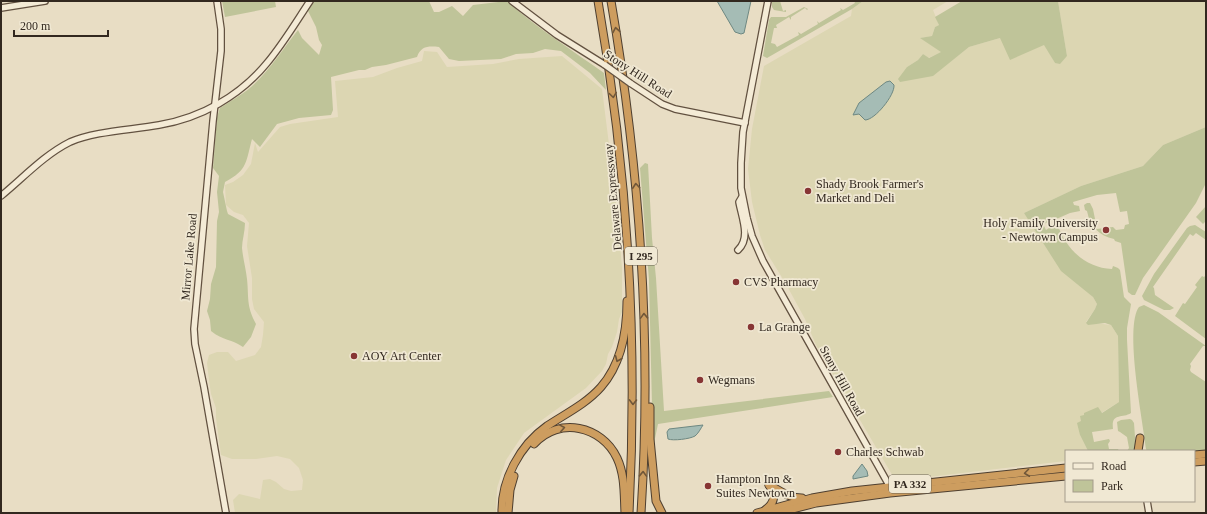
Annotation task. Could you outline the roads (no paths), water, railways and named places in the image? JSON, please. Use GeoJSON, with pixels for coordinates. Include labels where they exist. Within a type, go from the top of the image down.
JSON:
{"type":"FeatureCollection","features":[{"type":"Feature","properties":{"kind":"highway","name":"Delaware Expressway"},"geometry":{"type":"LineString","coordinates":[[598,1],[616,112],[626,211],[632,308],[633,391],[629,513]]}},
{"type":"Feature","properties":{"kind":"highway","name":"Delaware Expressway"},"geometry":{"type":"LineString","coordinates":[[611,1],[622,68],[635,178],[642,273],[645,416],[642,513]]}},
{"type":"Feature","properties":{"kind":"highway"},"geometry":{"type":"LineString","coordinates":[[502,513],[506,486],[519,456],[530,441],[542,430],[584,402],[601,387],[617,361],[623,344],[627,324],[626,256],[616,112]]}},
{"type":"Feature","properties":{"kind":"highway"},"geometry":{"type":"LineString","coordinates":[[644,334],[649,370],[650,439],[657,513]]}},
{"type":"Feature","properties":{"kind":"highway"},"geometry":{"type":"LineString","coordinates":[[508,513],[512,483],[518,467],[525,455],[543,436],[567,427],[588,430],[601,437],[610,447],[617,459],[623,478],[625,513]]}},
{"type":"Feature","properties":{"kind":"highway"},"geometry":{"type":"LineString","coordinates":[[1138,450],[1140,438]]}},
{"type":"Feature","properties":{"kind":"highway"},"geometry":{"type":"LineString","coordinates":[[1195,455],[1206,454]]}},
{"type":"Feature","properties":{"kind":"highway"},"geometry":{"type":"LineString","coordinates":[[1195,462],[1206,461]]}},
{"type":"Feature","properties":{"kind":"highway","name":"PA 332"},"geometry":{"type":"LineString","coordinates":[[777,513],[890,490],[1065,468]]}},
{"type":"Feature","properties":{"kind":"highway","name":"PA 332"},"geometry":{"type":"LineString","coordinates":[[759,512],[812,498],[838,494],[1065,476]]}},
{"type":"Feature","properties":{"kind":"highway"},"geometry":{"type":"LineString","coordinates":[[759,512],[772,504],[774,497],[773,491],[769,485],[794,498],[838,494]]}},
{"type":"Feature","properties":{"kind":"highway"},"geometry":{"type":"LineString","coordinates":[[656,502],[662,513]]}},
{"type":"Feature","properties":{"kind":"street"},"geometry":{"type":"LineString","coordinates":[[1,8],[45,1]]}},
{"type":"Feature","properties":{"kind":"street","name":"Mirror Lake Road"},"geometry":{"type":"LineString","coordinates":[[217,1],[221,29],[221,51],[214,107],[194,329],[226,513]]}},
{"type":"Feature","properties":{"kind":"street"},"geometry":{"type":"LineString","coordinates":[[1,196],[46,158],[72,141],[91,136],[178,121],[214,107],[244,86],[259,72],[274,55],[310,1]]}},
{"type":"Feature","properties":{"kind":"street","name":"Stony Hill Road"},"geometry":{"type":"LineString","coordinates":[[512,1],[547,28],[605,65],[658,102],[675,109],[745,123],[740,163],[743,197],[749,226],[763,261],[890,490]]}},
{"type":"Feature","properties":{"kind":"street"},"geometry":{"type":"LineString","coordinates":[[745,123],[768,1]]}},
{"type":"Feature","properties":{"kind":"street"},"geometry":{"type":"LineString","coordinates":[[738,250],[744,241],[745,230],[740,202],[743,197]]}},
{"type":"Feature","properties":{"kind":"street"},"geometry":{"type":"LineString","coordinates":[[1147,502],[1148,513]]}},
{"type":"Feature","properties":{"kind":"water"},"geometry":{"type":"Polygon","coordinates":[[[717,1],[751,1],[744,33],[741,34],[735,32],[717,1]]]}},
{"type":"Feature","properties":{"kind":"water"},"geometry":{"type":"Polygon","coordinates":[[[890,81],[894,85],[891,95],[879,112],[865,120],[859,114],[853,115],[859,103],[886,82],[890,81]]]}},
{"type":"Feature","properties":{"kind":"water"},"geometry":{"type":"Polygon","coordinates":[[[703,425],[693,437],[677,440],[668,439],[667,432],[669,429],[703,425]]]}},
{"type":"Feature","properties":{"kind":"water"},"geometry":{"type":"Polygon","coordinates":[[[862,464],[867,471],[868,476],[853,479],[853,476],[862,464]]]}},
{"type":"Feature","properties":{"kind":"place","name":"Shady Brook Farmer's Market and Deli"},"geometry":{"type":"Point","coordinates":[808,191]}},
{"type":"Feature","properties":{"kind":"place","name":"Holy Family University - Newtown Campus"},"geometry":{"type":"Point","coordinates":[1106,230]}},
{"type":"Feature","properties":{"kind":"place","name":"CVS Pharmacy"},"geometry":{"type":"Point","coordinates":[736,282]}},
{"type":"Feature","properties":{"kind":"place","name":"La Grange"},"geometry":{"type":"Point","coordinates":[751,327]}},
{"type":"Feature","properties":{"kind":"place","name":"AOY Art Center"},"geometry":{"type":"Point","coordinates":[354,356]}},
{"type":"Feature","properties":{"kind":"place","name":"Wegmans"},"geometry":{"type":"Point","coordinates":[700,380]}},
{"type":"Feature","properties":{"kind":"place","name":"Charles Schwab"},"geometry":{"type":"Point","coordinates":[838,452]}},
{"type":"Feature","properties":{"kind":"place","name":"Hampton Inn & Suites Newtown"},"geometry":{"type":"Point","coordinates":[708,486]}}]}
